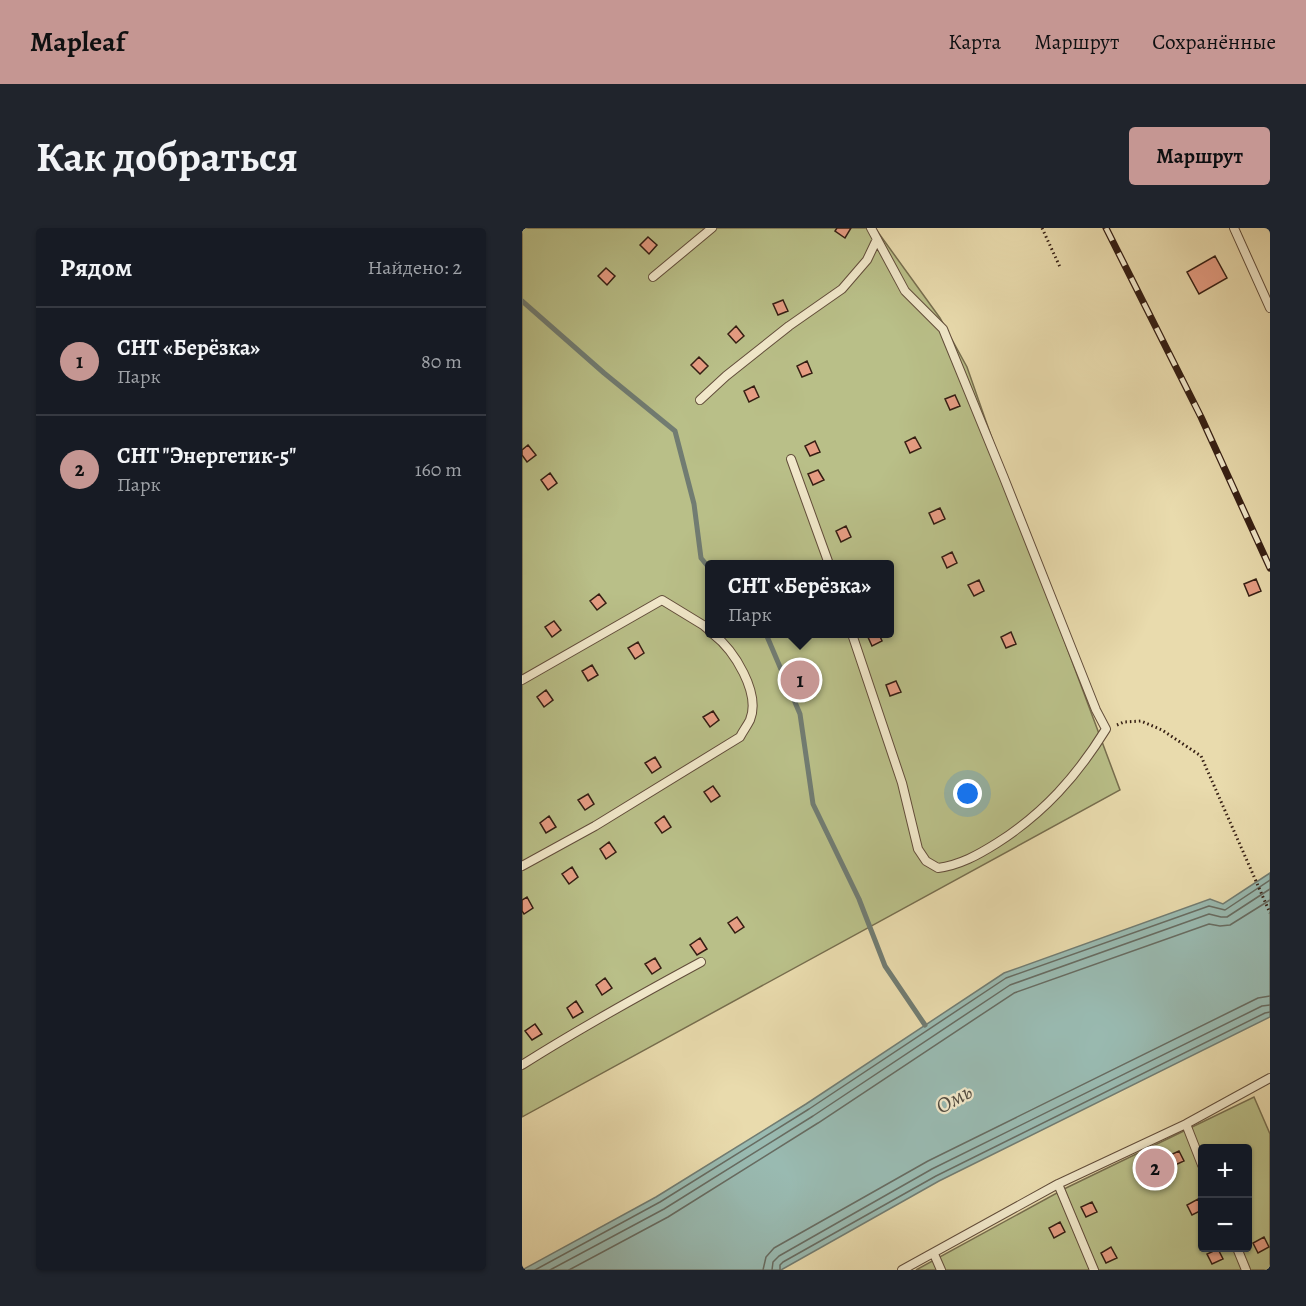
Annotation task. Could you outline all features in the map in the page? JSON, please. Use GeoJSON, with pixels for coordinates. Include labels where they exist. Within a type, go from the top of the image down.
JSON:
{"type":"FeatureCollection","features":[{"type":"Feature","properties":{"kind":"lane"},"geometry":{"type":"LineString","coordinates":[[653,277],[712,228]]}},
{"type":"Feature","properties":{"kind":"lane"},"geometry":{"type":"LineString","coordinates":[[854,638],[902,783],[918,849],[926,861],[938,868],[954,866],[988,849],[1019,829],[1070,780],[1092,752],[1106,729],[943,329],[905,291],[871,228]]}},
{"type":"Feature","properties":{"kind":"lane"},"geometry":{"type":"LineString","coordinates":[[1234,228],[1270,308]]}},
{"type":"Feature","properties":{"kind":"lane"},"geometry":{"type":"LineString","coordinates":[[700,400],[780,333],[842,289],[867,260],[877,239]]}},
{"type":"Feature","properties":{"kind":"lane"},"geometry":{"type":"LineString","coordinates":[[791,459],[828,560]]}},
{"type":"Feature","properties":{"kind":"lane"},"geometry":{"type":"LineString","coordinates":[[522,680],[662,600],[705,627]]}},
{"type":"Feature","properties":{"kind":"lane"},"geometry":{"type":"LineString","coordinates":[[522,866],[595,826],[740,736],[751,719],[752,696],[741,669],[719,638]]}},
{"type":"Feature","properties":{"kind":"lane"},"geometry":{"type":"LineString","coordinates":[[522,1065],[701,962]]}},
{"type":"Feature","properties":{"kind":"lane"},"geometry":{"type":"LineString","coordinates":[[902,1270],[1058,1184],[1186,1124],[1270,1078]]}},
{"type":"Feature","properties":{"kind":"lane"},"geometry":{"type":"LineString","coordinates":[[1186,1124],[1198,1153]]}},
{"type":"Feature","properties":{"kind":"lane"},"geometry":{"type":"LineString","coordinates":[[1058,1184],[1094,1270]]}},
{"type":"Feature","properties":{"kind":"lane"},"geometry":{"type":"LineString","coordinates":[[1239,1252],[1246,1270]]}},
{"type":"Feature","properties":{"kind":"lane"},"geometry":{"type":"LineString","coordinates":[[934,1254],[941,1270]]}},
{"type":"Feature","properties":{"kind":"path"},"geometry":{"type":"LineString","coordinates":[[1042,228],[1060,267]]}},
{"type":"Feature","properties":{"kind":"path"},"geometry":{"type":"LineString","coordinates":[[1106,729],[1124,722],[1141,721],[1162,729],[1201,756],[1270,913]]}},
{"type":"Feature","properties":{"kind":"green space"},"geometry":{"type":"Polygon","coordinates":[[[522,228],[875,228],[940,318],[967,367],[1038,570],[1120,790],[522,1117],[522,228]]]}},
{"type":"Feature","properties":{"kind":"green space"},"geometry":{"type":"Polygon","coordinates":[[[1254,1097],[1270,1134],[1270,1270],[916,1270],[1066,1188],[1254,1097]]]}},
{"type":"Feature","properties":{"kind":"water","name":"Омь"},"geometry":{"type":"Polygon","coordinates":[[[1270,873],[1270,1017],[939,1181],[781,1270],[522,1270],[656,1197],[806,1104],[1004,973],[1210,899],[1223,904],[1270,873]]]}},
{"type":"Feature","properties":{"kind":"building"},"geometry":{"type":"Polygon","coordinates":[[[837,228],[851,228],[845,238],[835,231],[837,228]]]}},
{"type":"Feature","properties":{"kind":"building"},"geometry":{"type":"Polygon","coordinates":[[[648,237],[657,245],[649,254],[640,245],[648,237]]]}},
{"type":"Feature","properties":{"kind":"building"},"geometry":{"type":"Polygon","coordinates":[[[1215,256],[1227,278],[1199,294],[1187,272],[1215,256]]]}},
{"type":"Feature","properties":{"kind":"building"},"geometry":{"type":"Polygon","coordinates":[[[606,268],[615,276],[607,285],[598,276],[606,268]]]}},
{"type":"Feature","properties":{"kind":"building"},"geometry":{"type":"Polygon","coordinates":[[[783,300],[788,311],[778,315],[773,304],[783,300]]]}},
{"type":"Feature","properties":{"kind":"building"},"geometry":{"type":"Polygon","coordinates":[[[736,326],[744,336],[736,343],[728,334],[736,326]]]}},
{"type":"Feature","properties":{"kind":"building"},"geometry":{"type":"Polygon","coordinates":[[[699,357],[708,366],[700,374],[691,365],[699,357]]]}},
{"type":"Feature","properties":{"kind":"building"},"geometry":{"type":"Polygon","coordinates":[[[807,361],[812,373],[802,377],[797,366],[807,361]]]}},
{"type":"Feature","properties":{"kind":"building"},"geometry":{"type":"Polygon","coordinates":[[[754,386],[759,397],[749,402],[744,391],[754,386]]]}},
{"type":"Feature","properties":{"kind":"building"},"geometry":{"type":"Polygon","coordinates":[[[955,395],[960,406],[950,410],[945,399],[955,395]]]}},
{"type":"Feature","properties":{"kind":"building"},"geometry":{"type":"Polygon","coordinates":[[[915,437],[921,448],[910,453],[905,442],[915,437]]]}},
{"type":"Feature","properties":{"kind":"building"},"geometry":{"type":"Polygon","coordinates":[[[815,441],[820,452],[810,456],[805,446],[815,441]]]}},
{"type":"Feature","properties":{"kind":"building"},"geometry":{"type":"Polygon","coordinates":[[[528,445],[536,455],[527,462],[522,455],[522,450],[528,445]]]}},
{"type":"Feature","properties":{"kind":"building"},"geometry":{"type":"Polygon","coordinates":[[[818,470],[824,480],[813,485],[808,474],[818,470]]]}},
{"type":"Feature","properties":{"kind":"building"},"geometry":{"type":"Polygon","coordinates":[[[550,473],[557,483],[548,490],[541,480],[550,473]]]}},
{"type":"Feature","properties":{"kind":"building"},"geometry":{"type":"Polygon","coordinates":[[[940,508],[945,519],[934,524],[929,513],[940,508]]]}},
{"type":"Feature","properties":{"kind":"building"},"geometry":{"type":"Polygon","coordinates":[[[846,526],[851,537],[841,542],[836,531],[846,526]]]}},
{"type":"Feature","properties":{"kind":"building"},"geometry":{"type":"Polygon","coordinates":[[[952,552],[957,563],[947,568],[942,557],[952,552]]]}},
{"type":"Feature","properties":{"kind":"building"},"geometry":{"type":"Polygon","coordinates":[[[1256,579],[1261,591],[1249,596],[1244,584],[1256,579]]]}},
{"type":"Feature","properties":{"kind":"building"},"geometry":{"type":"Polygon","coordinates":[[[979,580],[984,591],[974,596],[968,585],[979,580]]]}},
{"type":"Feature","properties":{"kind":"building"},"geometry":{"type":"Polygon","coordinates":[[[599,594],[606,603],[597,610],[590,601],[599,594]]]}},
{"type":"Feature","properties":{"kind":"building"},"geometry":{"type":"Polygon","coordinates":[[[554,621],[561,630],[552,637],[545,627],[554,621]]]}},
{"type":"Feature","properties":{"kind":"building"},"geometry":{"type":"Polygon","coordinates":[[[1011,632],[1016,644],[1006,648],[1001,637],[1011,632]]]}},
{"type":"Feature","properties":{"kind":"building"},"geometry":{"type":"Polygon","coordinates":[[[868,638],[881,638],[882,641],[872,646],[868,638]]]}},
{"type":"Feature","properties":{"kind":"building"},"geometry":{"type":"Polygon","coordinates":[[[638,642],[644,653],[635,659],[628,648],[638,642]]]}},
{"type":"Feature","properties":{"kind":"building"},"geometry":{"type":"Polygon","coordinates":[[[592,665],[598,675],[588,681],[582,671],[592,665]]]}},
{"type":"Feature","properties":{"kind":"building"},"geometry":{"type":"Polygon","coordinates":[[[896,681],[901,692],[890,696],[886,685],[896,681]]]}},
{"type":"Feature","properties":{"kind":"building"},"geometry":{"type":"Polygon","coordinates":[[[546,690],[553,700],[544,707],[537,697],[546,690]]]}},
{"type":"Feature","properties":{"kind":"building"},"geometry":{"type":"Polygon","coordinates":[[[713,711],[719,720],[710,727],[703,717],[713,711]]]}},
{"type":"Feature","properties":{"kind":"building"},"geometry":{"type":"Polygon","coordinates":[[[655,757],[661,767],[652,773],[645,763],[655,757]]]}},
{"type":"Feature","properties":{"kind":"building"},"geometry":{"type":"Polygon","coordinates":[[[713,786],[720,796],[711,802],[704,792],[713,786]]]}},
{"type":"Feature","properties":{"kind":"building"},"geometry":{"type":"Polygon","coordinates":[[[588,794],[594,804],[585,810],[578,800],[588,794]]]}},
{"type":"Feature","properties":{"kind":"building"},"geometry":{"type":"Polygon","coordinates":[[[549,816],[556,827],[546,833],[540,823],[549,816]]]}},
{"type":"Feature","properties":{"kind":"building"},"geometry":{"type":"Polygon","coordinates":[[[664,816],[671,827],[662,833],[655,823],[664,816]]]}},
{"type":"Feature","properties":{"kind":"building"},"geometry":{"type":"Polygon","coordinates":[[[609,842],[616,852],[606,859],[600,849],[609,842]]]}},
{"type":"Feature","properties":{"kind":"building"},"geometry":{"type":"Polygon","coordinates":[[[572,867],[578,877],[569,884],[562,874],[572,867]]]}},
{"type":"Feature","properties":{"kind":"building"},"geometry":{"type":"Polygon","coordinates":[[[527,897],[533,908],[524,914],[522,900],[527,897]]]}},
{"type":"Feature","properties":{"kind":"building"},"geometry":{"type":"Polygon","coordinates":[[[737,917],[744,927],[735,933],[728,923],[737,917]]]}},
{"type":"Feature","properties":{"kind":"building"},"geometry":{"type":"Polygon","coordinates":[[[700,938],[707,949],[697,955],[690,945],[700,938]]]}},
{"type":"Feature","properties":{"kind":"building"},"geometry":{"type":"Polygon","coordinates":[[[655,958],[661,968],[652,974],[645,964],[655,958]]]}},
{"type":"Feature","properties":{"kind":"building"},"geometry":{"type":"Polygon","coordinates":[[[605,978],[612,988],[602,995],[596,985],[605,978]]]}},
{"type":"Feature","properties":{"kind":"building"},"geometry":{"type":"Polygon","coordinates":[[[576,1001],[583,1012],[573,1018],[567,1008],[576,1001]]]}},
{"type":"Feature","properties":{"kind":"building"},"geometry":{"type":"Polygon","coordinates":[[[535,1024],[542,1034],[532,1040],[525,1031],[535,1024]]]}},
{"type":"Feature","properties":{"kind":"building"},"geometry":{"type":"Polygon","coordinates":[[[1179,1151],[1184,1161],[1173,1166],[1168,1156],[1179,1151]]]}},
{"type":"Feature","properties":{"kind":"building"},"geometry":{"type":"Polygon","coordinates":[[[1198,1199],[1198,1212],[1192,1215],[1187,1205],[1198,1199]]]}},
{"type":"Feature","properties":{"kind":"building"},"geometry":{"type":"Polygon","coordinates":[[[1092,1202],[1097,1212],[1086,1217],[1081,1207],[1092,1202]]]}},
{"type":"Feature","properties":{"kind":"building"},"geometry":{"type":"Polygon","coordinates":[[[1060,1222],[1065,1232],[1054,1238],[1049,1228],[1060,1222]]]}},
{"type":"Feature","properties":{"kind":"building"},"geometry":{"type":"Polygon","coordinates":[[[1264,1237],[1269,1247],[1258,1253],[1253,1243],[1264,1237]]]}},
{"type":"Feature","properties":{"kind":"building"},"geometry":{"type":"Polygon","coordinates":[[[1111,1247],[1117,1258],[1106,1263],[1101,1253],[1111,1247]]]}},
{"type":"Feature","properties":{"kind":"building"},"geometry":{"type":"Polygon","coordinates":[[[1220,1252],[1223,1259],[1212,1264],[1207,1254],[1220,1252]]]}},
{"type":"Feature","properties":{"kind":"waterway"},"geometry":{"type":"LineString","coordinates":[[522,301],[675,431],[694,504],[701,558],[705,563]]}},
{"type":"Feature","properties":{"kind":"waterway"},"geometry":{"type":"LineString","coordinates":[[768,638],[800,714],[813,804],[859,899],[885,966],[925,1025]]}},
{"type":"Feature","properties":{"kind":"railway"},"geometry":{"type":"LineString","coordinates":[[1106,228],[1201,417],[1270,568]]}},
{"type":"Feature","properties":{"kind":"place","name":"СНТ «Берёзка»"},"geometry":{"type":"Point","coordinates":[800,680]}},
{"type":"Feature","properties":{"kind":"place","name":"СНТ \"Энергетик-5\""},"geometry":{"type":"Point","coordinates":[1155,1168]}}]}
